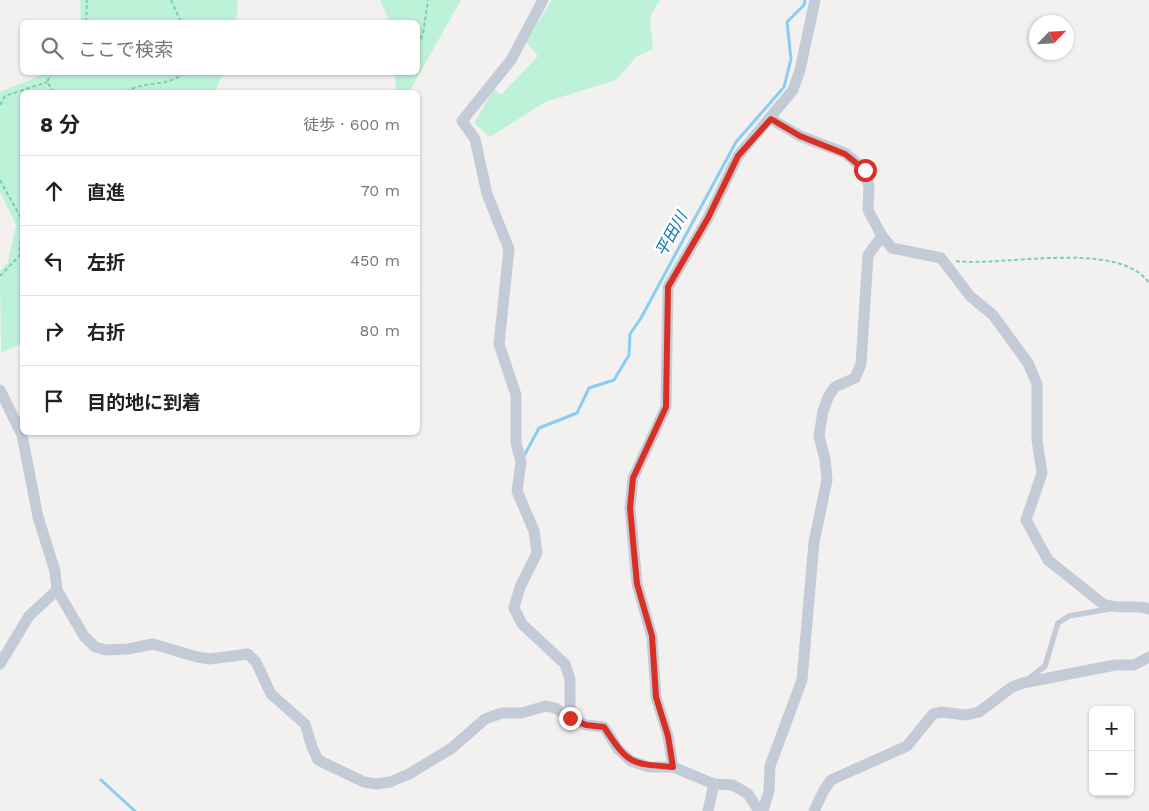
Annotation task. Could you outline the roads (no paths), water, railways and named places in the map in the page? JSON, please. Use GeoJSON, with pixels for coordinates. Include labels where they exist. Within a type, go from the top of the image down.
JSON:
{"type":"FeatureCollection","features":[{"type":"Feature","properties":{"kind":"street"},"geometry":{"type":"LineString","coordinates":[[543,0],[511,60],[472,105],[462,121],[475,139],[488,194],[509,249],[499,344],[516,395],[516,443],[521,462],[517,491],[534,531],[537,553],[520,587],[514,608],[522,624],[565,664],[570,679],[570,718]]}},
{"type":"Feature","properties":{"kind":"street"},"geometry":{"type":"LineString","coordinates":[[673,767],[668,736],[656,697],[652,636],[637,584],[630,508],[633,478],[666,407],[668,287],[708,218],[738,156],[771,119],[793,90],[800,70],[815,0]]}},
{"type":"Feature","properties":{"kind":"street"},"geometry":{"type":"LineString","coordinates":[[771,119],[800,136],[845,154],[865,170],[869,187],[868,210],[882,236],[892,248],[941,258],[970,296],[993,315],[1028,363],[1037,384],[1037,440],[1042,473],[1026,520],[1048,560],[1103,604],[1113,608],[1143,607],[1149,609]]}},
{"type":"Feature","properties":{"kind":"street"},"geometry":{"type":"LineString","coordinates":[[763,811],[769,791],[770,766],[802,680],[814,542],[827,480],[825,459],[819,436],[823,411],[829,395],[835,387],[855,378],[861,364],[868,255],[882,236]]}},
{"type":"Feature","properties":{"kind":"street"},"geometry":{"type":"LineString","coordinates":[[0,390],[20,432]]}},
{"type":"Feature","properties":{"kind":"street"},"geometry":{"type":"LineString","coordinates":[[22,435],[29,460],[38,518],[53,563],[57,590],[84,636],[95,647],[114,650],[153,644],[210,659],[248,654],[256,662],[271,694],[305,724],[318,760],[364,782],[376,784],[390,782],[409,774],[452,748],[485,719],[502,713],[520,713],[546,706],[555,708],[570,718],[586,725],[604,727],[618,749],[631,760],[649,767],[673,767],[714,784],[733,785],[748,794],[759,811]]}},
{"type":"Feature","properties":{"kind":"street"},"geometry":{"type":"LineString","coordinates":[[0,664],[29,616],[57,590]]}},
{"type":"Feature","properties":{"kind":"street"},"geometry":{"type":"LineString","coordinates":[[814,811],[831,780],[906,746],[933,714],[941,712],[966,715],[980,712],[1012,687],[1023,683],[1115,665],[1134,665],[1149,657]]}},
{"type":"Feature","properties":{"kind":"street"},"geometry":{"type":"LineString","coordinates":[[708,811],[714,784]]}},
{"type":"Feature","properties":{"kind":"lane"},"geometry":{"type":"LineString","coordinates":[[1023,683],[1045,666],[1058,623],[1069,616],[1113,608]]}},
{"type":"Feature","properties":{"kind":"waterway","name":"平田川"},"geometry":{"type":"LineString","coordinates":[[525,454],[539,428],[577,413],[589,388],[614,380],[629,355],[630,334],[641,318],[736,142],[784,87],[791,59],[787,22],[804,5],[805,0]]}},
{"type":"Feature","properties":{"kind":"waterway"},"geometry":{"type":"LineString","coordinates":[[101,780],[135,811]]}}]}
